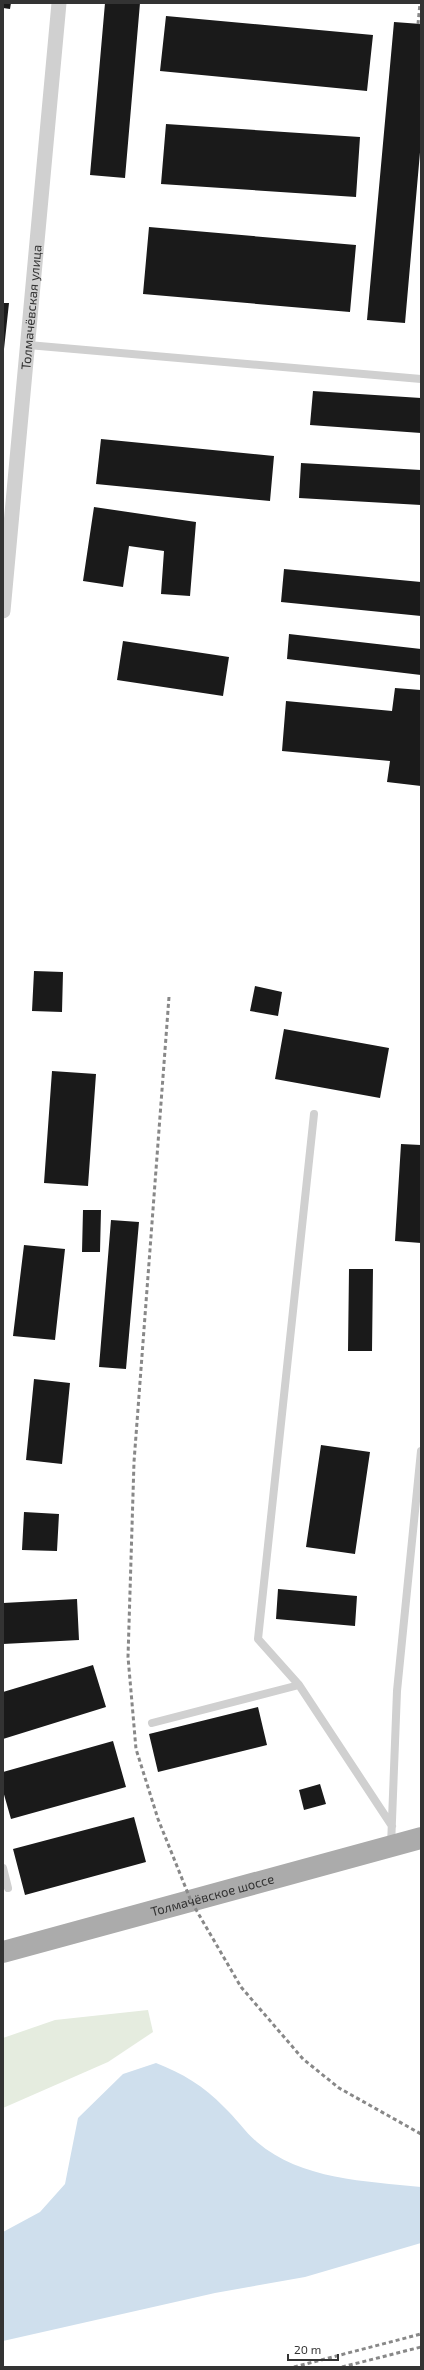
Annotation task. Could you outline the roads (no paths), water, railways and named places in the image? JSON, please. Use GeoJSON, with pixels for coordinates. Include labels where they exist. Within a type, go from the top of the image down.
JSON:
{"type":"FeatureCollection","features":[{"type":"Feature","properties":{"kind":"main road","name":"Толмачёвское шоссе"},"geometry":{"type":"LineString","coordinates":[[3,1952],[391,1836],[421,1838]]}},
{"type":"Feature","properties":{"kind":"street","name":"Толмачёвская улица"},"geometry":{"type":"LineString","coordinates":[[3,611],[59,3]]}},
{"type":"Feature","properties":{"kind":"lane"},"geometry":{"type":"LineString","coordinates":[[28,345],[421,380]]}},
{"type":"Feature","properties":{"kind":"lane"},"geometry":{"type":"LineString","coordinates":[[314,1114],[258,1639],[299,1685],[391,1836]]}},
{"type":"Feature","properties":{"kind":"lane"},"geometry":{"type":"LineString","coordinates":[[391,1836],[397,1691],[421,1451]]}},
{"type":"Feature","properties":{"kind":"lane"},"geometry":{"type":"LineString","coordinates":[[152,1723],[299,1685]]}},
{"type":"Feature","properties":{"kind":"lane"},"geometry":{"type":"LineString","coordinates":[[3,1868],[8,1888]]}},
{"type":"Feature","properties":{"kind":"water"},"geometry":{"type":"Polygon","coordinates":[[[156,2063],[175,2071],[201,2086],[228,2111],[257,2142],[274,2155],[293,2164],[314,2171],[357,2180],[421,2187],[421,2243],[305,2277],[215,2293],[3,2341],[3,2232],[40,2212],[65,2184],[78,2118],[123,2074],[156,2063]]]}},
{"type":"Feature","properties":{"kind":"railway"},"geometry":{"type":"LineString","coordinates":[[418,24],[420,3]]}},
{"type":"Feature","properties":{"kind":"railway"},"geometry":{"type":"LineString","coordinates":[[169,997],[134,1462],[128,1657],[136,1749],[158,1819],[191,1901],[241,1987],[303,2059],[339,2088],[421,2134]]}},
{"type":"Feature","properties":{"kind":"railway"},"geometry":{"type":"LineString","coordinates":[[294,2367],[421,2334]]}},
{"type":"Feature","properties":{"kind":"railway"},"geometry":{"type":"LineString","coordinates":[[342,2367],[421,2347]]}}]}
